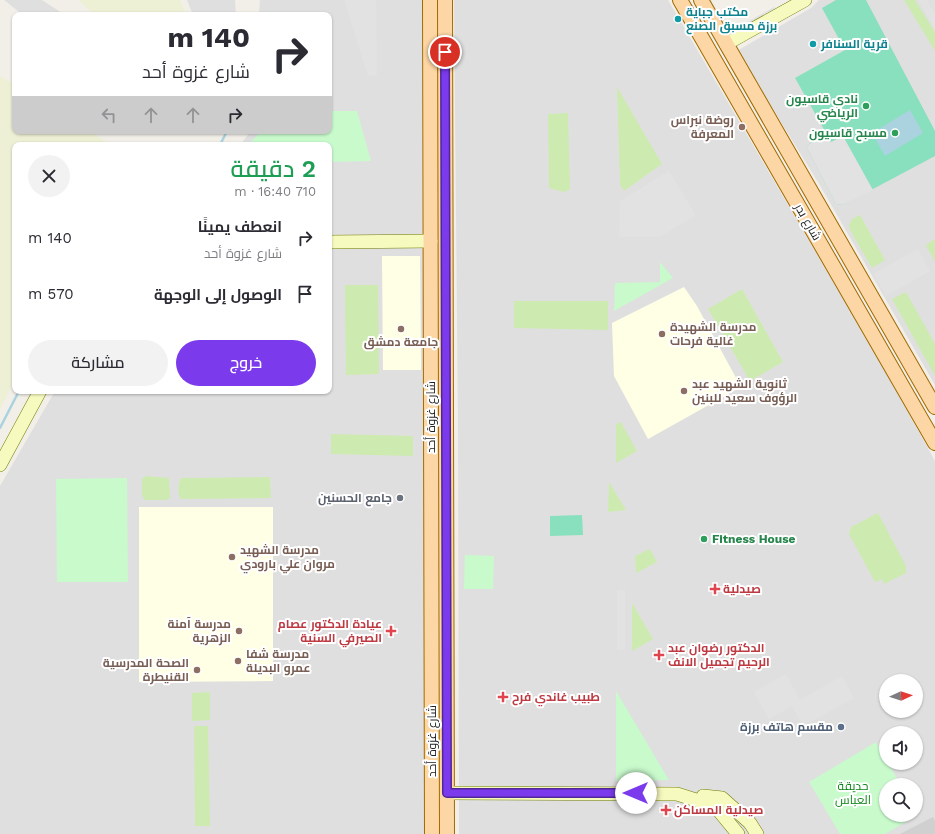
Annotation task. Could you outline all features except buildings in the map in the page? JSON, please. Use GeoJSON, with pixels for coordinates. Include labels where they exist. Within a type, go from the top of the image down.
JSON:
{"type":"FeatureCollection","features":[{"type":"Feature","properties":{"kind":"main road","name":"شارع غزوة أحد"},"geometry":{"type":"LineString","coordinates":[[430,0],[432,834]]}},
{"type":"Feature","properties":{"kind":"main road","name":"شارع غزوة أحد"},"geometry":{"type":"LineString","coordinates":[[445,0],[447,834]]}},
{"type":"Feature","properties":{"kind":"main road","name":"شارع بدر"},"geometry":{"type":"LineString","coordinates":[[680,0],[712,53],[935,444]]}},
{"type":"Feature","properties":{"kind":"main road","name":"شارع بدر"},"geometry":{"type":"LineString","coordinates":[[701,0],[935,407]]}},
{"type":"Feature","properties":{"kind":"main road"},"geometry":{"type":"LineString","coordinates":[[712,53],[805,0]]}},
{"type":"Feature","properties":{"kind":"main road"},"geometry":{"type":"LineString","coordinates":[[332,242],[431,241]]}},
{"type":"Feature","properties":{"kind":"main road"},"geometry":{"type":"LineString","coordinates":[[0,447],[28,394]]}},
{"type":"Feature","properties":{"kind":"main road"},"geometry":{"type":"LineString","coordinates":[[0,465],[38,394]]}},
{"type":"Feature","properties":{"kind":"main road"},"geometry":{"type":"LineString","coordinates":[[447,793],[636,793],[684,796],[697,795],[722,798],[750,823],[757,834]]}},
{"type":"Feature","properties":{"kind":"main road"},"geometry":{"type":"LineString","coordinates":[[684,796],[715,806],[738,834]]}},
{"type":"Feature","properties":{"kind":"shaded area"},"geometry":{"type":"Polygon","coordinates":[[[4,0],[42,0],[60,12],[19,12],[4,0]]]}},
{"type":"Feature","properties":{"kind":"shaded area"},"geometry":{"type":"Polygon","coordinates":[[[78,0],[180,0],[185,11],[184,12],[92,12],[78,0]]]}},
{"type":"Feature","properties":{"kind":"shaded area"},"geometry":{"type":"Polygon","coordinates":[[[187,0],[235,0],[236,12],[192,12],[187,0]]]}},
{"type":"Feature","properties":{"kind":"shaded area"},"geometry":{"type":"Polygon","coordinates":[[[260,0],[422,0],[425,834],[0,834],[0,486],[53,394],[332,394],[332,142],[242,142],[249,134],[332,134],[332,12],[259,12],[260,0]]]}},
{"type":"Feature","properties":{"kind":"shaded area"},"geometry":{"type":"Polygon","coordinates":[[[344,0],[376,0],[377,75],[368,76],[344,0]]]}},
{"type":"Feature","properties":{"kind":"shaded area"},"geometry":{"type":"Polygon","coordinates":[[[454,0],[668,0],[879,360],[935,461],[935,834],[459,834],[458,423],[454,0]]]}},
{"type":"Feature","properties":{"kind":"shaded area"},"geometry":{"type":"Polygon","coordinates":[[[706,0],[711,0],[722,20],[737,23],[747,22],[774,7],[776,9],[791,0],[798,0],[741,29],[729,30],[722,28],[706,0]]]}},
{"type":"Feature","properties":{"kind":"shaded area"},"geometry":{"type":"Polygon","coordinates":[[[819,0],[935,0],[935,385],[818,182],[737,51],[811,8],[819,0]]]}},
{"type":"Feature","properties":{"kind":"shaded area"},"geometry":{"type":"Polygon","coordinates":[[[918,0],[927,0],[935,14],[935,30],[918,0]]]}},
{"type":"Feature","properties":{"kind":"shaded area"},"geometry":{"type":"Polygon","coordinates":[[[0,76],[12,83],[12,134],[94,134],[107,142],[12,142],[12,386],[0,409],[0,76]]]}},
{"type":"Feature","properties":{"kind":"shaded area"},"geometry":{"type":"Polygon","coordinates":[[[827,134],[831,142],[843,136],[873,190],[843,205],[836,204],[806,146],[827,134]]]}},
{"type":"Feature","properties":{"kind":"shaded area"},"geometry":{"type":"Polygon","coordinates":[[[669,171],[696,215],[660,237],[619,237],[620,201],[669,171]]]}},
{"type":"Feature","properties":{"kind":"shaded area"},"geometry":{"type":"Polygon","coordinates":[[[918,249],[930,271],[886,296],[873,274],[918,249]]]}},
{"type":"Feature","properties":{"kind":"shaded area","name":"جامعة دمشق"},"geometry":{"type":"Polygon","coordinates":[[[382,256],[420,256],[421,370],[383,370],[382,256]]]}},
{"type":"Feature","properties":{"kind":"shaded area"},"geometry":{"type":"Polygon","coordinates":[[[684,287],[697,306],[741,387],[648,439],[614,376],[612,323],[684,287]]]}},
{"type":"Feature","properties":{"kind":"shaded area"},"geometry":{"type":"Polygon","coordinates":[[[139,507],[273,507],[273,681],[139,682],[139,507]]]}},
{"type":"Feature","properties":{"kind":"shaded area"},"geometry":{"type":"Polygon","coordinates":[[[617,590],[625,590],[625,650],[617,650],[617,590]]]}},
{"type":"Feature","properties":{"kind":"shaded area"},"geometry":{"type":"Polygon","coordinates":[[[786,674],[800,700],[842,676],[854,698],[803,726],[792,706],[769,719],[754,692],[786,674]]]}},
{"type":"Feature","properties":{"kind":"shaded area"},"geometry":{"type":"Polygon","coordinates":[[[933,817],[935,821],[935,834],[900,834],[933,817]]]}},
{"type":"Feature","properties":{"kind":"green space","name":"نادي قاسيون الرياضي"},"geometry":{"type":"Polygon","coordinates":[[[836,0],[866,0],[935,131],[935,156],[843,205],[836,204],[806,146],[826,133],[795,78],[845,50],[822,8],[836,0]]]}},
{"type":"Feature","properties":{"kind":"green space"},"geometry":{"type":"Polygon","coordinates":[[[904,0],[915,0],[935,32],[935,51],[904,0]]]}},
{"type":"Feature","properties":{"kind":"green space"},"geometry":{"type":"Polygon","coordinates":[[[617,87],[662,164],[624,191],[620,185],[617,87]]]}},
{"type":"Feature","properties":{"kind":"green space"},"geometry":{"type":"Polygon","coordinates":[[[332,111],[357,111],[371,161],[332,162],[332,142],[251,142],[258,134],[332,134],[332,111]]]}},
{"type":"Feature","properties":{"kind":"green space"},"geometry":{"type":"Polygon","coordinates":[[[568,113],[570,189],[564,192],[549,188],[548,114],[568,113]]]}},
{"type":"Feature","properties":{"kind":"green space"},"geometry":{"type":"Polygon","coordinates":[[[860,215],[885,260],[872,268],[850,230],[849,225],[852,219],[860,215]]]}},
{"type":"Feature","properties":{"kind":"green space"},"geometry":{"type":"Polygon","coordinates":[[[935,239],[935,262],[926,245],[935,239]]]}},
{"type":"Feature","properties":{"kind":"green space"},"geometry":{"type":"Polygon","coordinates":[[[660,262],[673,278],[614,311],[615,283],[660,282],[660,262]]]}},
{"type":"Feature","properties":{"kind":"green space"},"geometry":{"type":"Polygon","coordinates":[[[345,285],[378,285],[379,374],[346,375],[345,285]]]}},
{"type":"Feature","properties":{"kind":"green space"},"geometry":{"type":"Polygon","coordinates":[[[742,289],[783,362],[750,381],[708,309],[742,289]]]}},
{"type":"Feature","properties":{"kind":"green space"},"geometry":{"type":"Polygon","coordinates":[[[906,292],[935,344],[935,376],[892,299],[906,292]]]}},
{"type":"Feature","properties":{"kind":"green space"},"geometry":{"type":"Polygon","coordinates":[[[514,301],[608,301],[608,330],[514,328],[514,301]]]}},
{"type":"Feature","properties":{"kind":"green space"},"geometry":{"type":"Polygon","coordinates":[[[621,422],[637,451],[616,463],[616,424],[621,422]]]}},
{"type":"Feature","properties":{"kind":"green space"},"geometry":{"type":"Polygon","coordinates":[[[331,434],[413,436],[413,456],[331,454],[331,434]]]}},
{"type":"Feature","properties":{"kind":"green space"},"geometry":{"type":"Polygon","coordinates":[[[146,476],[169,478],[170,498],[166,500],[145,500],[142,496],[142,479],[146,476]]]}},
{"type":"Feature","properties":{"kind":"green space"},"geometry":{"type":"Polygon","coordinates":[[[270,477],[271,498],[181,499],[178,492],[181,478],[270,477]]]}},
{"type":"Feature","properties":{"kind":"green space"},"geometry":{"type":"Polygon","coordinates":[[[127,478],[128,582],[57,582],[56,479],[127,478]]]}},
{"type":"Feature","properties":{"kind":"green space"},"geometry":{"type":"Polygon","coordinates":[[[609,482],[626,510],[608,512],[609,482]]]}},
{"type":"Feature","properties":{"kind":"green space"},"geometry":{"type":"Polygon","coordinates":[[[878,513],[906,566],[906,573],[884,584],[882,579],[875,582],[849,534],[851,527],[878,513]]]}},
{"type":"Feature","properties":{"kind":"green space"},"geometry":{"type":"Polygon","coordinates":[[[582,515],[583,535],[550,536],[550,516],[582,515]]]}},
{"type":"Feature","properties":{"kind":"green space"},"geometry":{"type":"Polygon","coordinates":[[[650,549],[657,562],[636,573],[635,556],[650,549]]]}},
{"type":"Feature","properties":{"kind":"green space"},"geometry":{"type":"Polygon","coordinates":[[[465,555],[494,556],[493,589],[464,589],[465,555]]]}},
{"type":"Feature","properties":{"kind":"green space"},"geometry":{"type":"Polygon","coordinates":[[[632,603],[653,639],[632,651],[632,603]]]}},
{"type":"Feature","properties":{"kind":"green space"},"geometry":{"type":"Polygon","coordinates":[[[616,691],[669,780],[616,781],[616,691]]]}},
{"type":"Feature","properties":{"kind":"green space"},"geometry":{"type":"Polygon","coordinates":[[[210,692],[210,720],[192,721],[192,693],[210,692]]]}},
{"type":"Feature","properties":{"kind":"green space"},"geometry":{"type":"Polygon","coordinates":[[[194,726],[208,726],[210,826],[195,826],[194,726]]]}},
{"type":"Feature","properties":{"kind":"green space","name":"حديقة العباس"},"geometry":{"type":"Polygon","coordinates":[[[876,742],[879,747],[879,770],[892,770],[897,778],[879,778],[879,822],[905,822],[885,834],[840,834],[809,782],[876,742]]]}},
{"type":"Feature","properties":{"kind":"water"},"geometry":{"type":"Polygon","coordinates":[[[910,110],[923,133],[885,156],[872,133],[910,110]]]}},
{"type":"Feature","properties":{"kind":"waterway"},"geometry":{"type":"LineString","coordinates":[[222,142],[226,134]]}},
{"type":"Feature","properties":{"kind":"waterway"},"geometry":{"type":"LineString","coordinates":[[0,428],[17,394]]}},
{"type":"Feature","properties":{"kind":"place","name":"مكتب جباية برزة مسبق الصنع"},"geometry":{"type":"Point","coordinates":[678,19]}},
{"type":"Feature","properties":{"kind":"place","name":"قرية السنافر"},"geometry":{"type":"Point","coordinates":[813,44]}},
{"type":"Feature","properties":{"kind":"place","name":"نادي قاسيون الرياضي"},"geometry":{"type":"Point","coordinates":[866,106]}},
{"type":"Feature","properties":{"kind":"place","name":"روضة نبراس المعرفة"},"geometry":{"type":"Point","coordinates":[742,127]}},
{"type":"Feature","properties":{"kind":"place","name":"مسبح قاسيون"},"geometry":{"type":"Point","coordinates":[895,133]}},
{"type":"Feature","properties":{"kind":"place","name":"جامعة دمشق"},"geometry":{"type":"Point","coordinates":[401,329]}},
{"type":"Feature","properties":{"kind":"place","name":"مدرسة الشهيدة غالية فرحات"},"geometry":{"type":"Point","coordinates":[662,334]}},
{"type":"Feature","properties":{"kind":"place","name":"ثانوية الشهيد عبد الرؤوف سعيد للبنين"},"geometry":{"type":"Point","coordinates":[684,391]}},
{"type":"Feature","properties":{"kind":"place","name":"جامع الحسنين"},"geometry":{"type":"Point","coordinates":[400,498]}},
{"type":"Feature","properties":{"kind":"place","name":"Fitness House"},"geometry":{"type":"Point","coordinates":[704,539]}},
{"type":"Feature","properties":{"kind":"place","name":"مدرسة الشهيد مروان علي بارودي"},"geometry":{"type":"Point","coordinates":[232,557]}},
{"type":"Feature","properties":{"kind":"place","name":"صيدلية"},"geometry":{"type":"Point","coordinates":[715,589]}},
{"type":"Feature","properties":{"kind":"place","name":"مدرسة آمنة الزهرية"},"geometry":{"type":"Point","coordinates":[239,631]}},
{"type":"Feature","properties":{"kind":"place","name":"عيادة الدكتور عصام الصيرفي السنية"},"geometry":{"type":"Point","coordinates":[391,631]}},
{"type":"Feature","properties":{"kind":"place","name":"الدكتور رضوان عبد الرحيم تجميل الانف"},"geometry":{"type":"Point","coordinates":[659,655]}},
{"type":"Feature","properties":{"kind":"place","name":"مدرسة شفا عمرو البديلة"},"geometry":{"type":"Point","coordinates":[238,661]}},
{"type":"Feature","properties":{"kind":"place","name":"الصحة المدرسية القنيطرة"},"geometry":{"type":"Point","coordinates":[197,670]}},
{"type":"Feature","properties":{"kind":"place","name":"طبيب غاندي فرح"},"geometry":{"type":"Point","coordinates":[503,697]}},
{"type":"Feature","properties":{"kind":"place","name":"مقسم هاتف برزة"},"geometry":{"type":"Point","coordinates":[841,727]}},
{"type":"Feature","properties":{"kind":"place","name":"صيدلية المساكن"},"geometry":{"type":"Point","coordinates":[666,810]}},
{"type":"Feature","properties":{"kind":"route"},"geometry":{"type":"LineString","coordinates":[[445,52],[447,793],[636,793]]}}]}
